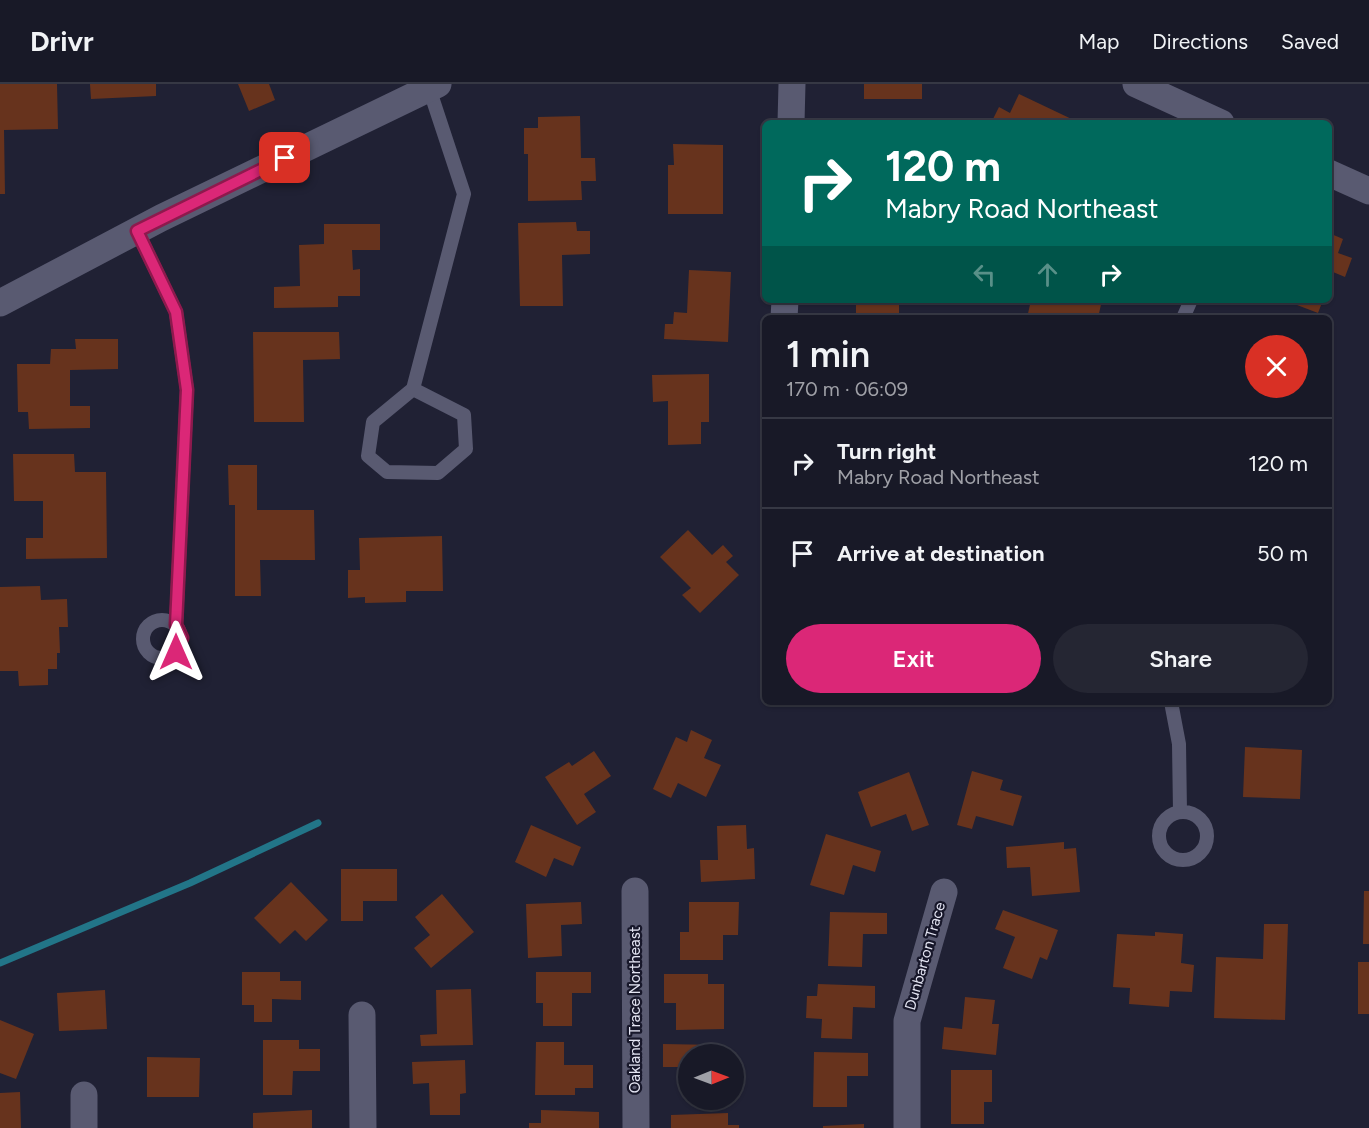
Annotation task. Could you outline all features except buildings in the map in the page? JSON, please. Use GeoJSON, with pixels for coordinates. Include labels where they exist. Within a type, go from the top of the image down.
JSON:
{"type":"FeatureCollection","features":[{"type":"Feature","properties":{"kind":"street"},"geometry":{"type":"LineString","coordinates":[[791,120],[792,84]]}},
{"type":"Feature","properties":{"kind":"street"},"geometry":{"type":"LineString","coordinates":[[1136,84],[1214,120]]}},
{"type":"Feature","properties":{"kind":"street"},"geometry":{"type":"LineString","coordinates":[[0,303],[137,231],[434,86]]}},
{"type":"Feature","properties":{"kind":"street"},"geometry":{"type":"LineString","coordinates":[[1332,174],[1369,191]]}},
{"type":"Feature","properties":{"kind":"street","name":"Oakland Trace Northeast"},"geometry":{"type":"LineString","coordinates":[[634,891],[636,1128]]}},
{"type":"Feature","properties":{"kind":"street","name":"Dunbarton Trace"},"geometry":{"type":"LineString","coordinates":[[907,1128],[906,1021],[944,892]]}},
{"type":"Feature","properties":{"kind":"street"},"geometry":{"type":"LineString","coordinates":[[362,1015],[363,1128]]}},
{"type":"Feature","properties":{"kind":"street"},"geometry":{"type":"LineString","coordinates":[[84,1095],[84,1128]]}},
{"type":"Feature","properties":{"kind":"lane"},"geometry":{"type":"LineString","coordinates":[[413,389],[464,415],[466,448],[438,473],[387,472],[368,456],[373,422],[413,389],[464,194],[434,86]]}},
{"type":"Feature","properties":{"kind":"lane"},"geometry":{"type":"LineString","coordinates":[[137,231],[176,312],[187,390],[176,625]]}},
{"type":"Feature","properties":{"kind":"lane"},"geometry":{"type":"LineString","coordinates":[[1172,705],[1179,744],[1180,812]]}},
{"type":"Feature","properties":{"kind":"waterway"},"geometry":{"type":"LineString","coordinates":[[0,963],[190,883],[318,823]]}},
{"type":"Feature","properties":{"kind":"route"},"geometry":{"type":"LineString","coordinates":[[176,652],[182,638],[176,625],[187,390],[176,312],[137,231],[285,158]]}}]}
